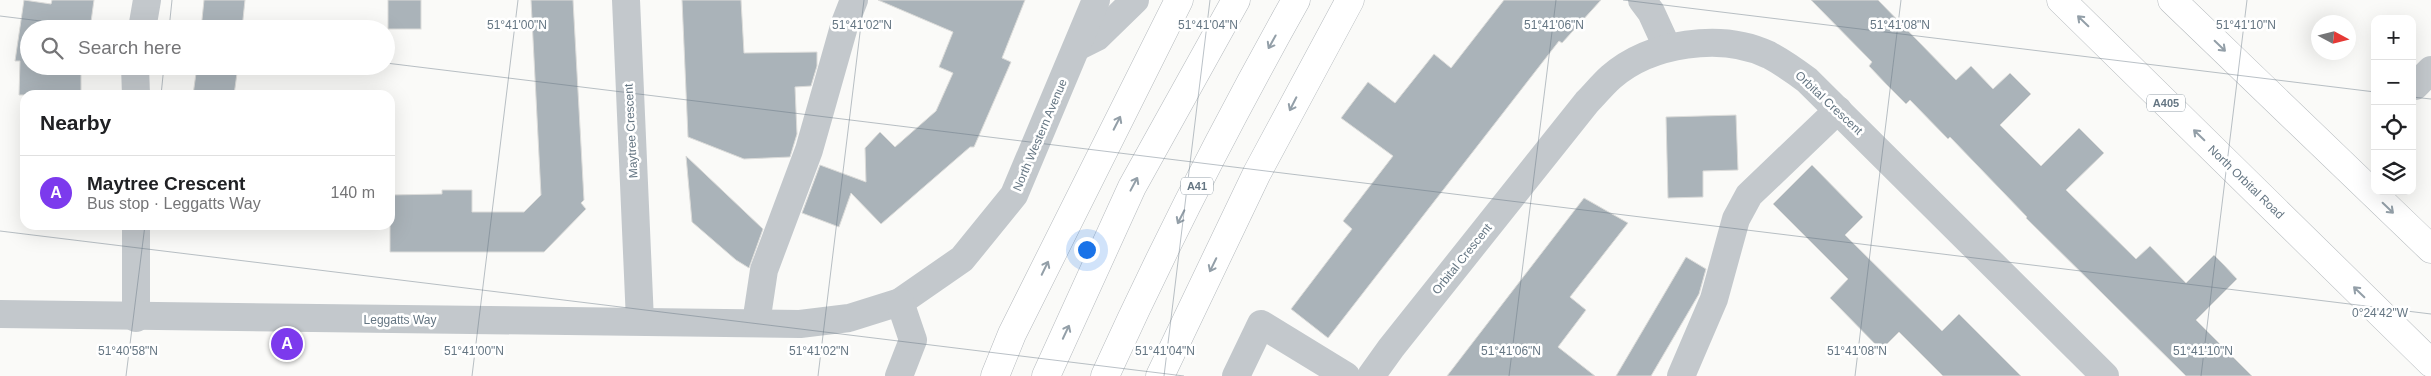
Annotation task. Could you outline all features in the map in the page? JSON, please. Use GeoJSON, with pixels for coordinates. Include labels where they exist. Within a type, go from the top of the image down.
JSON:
{"type":"FeatureCollection","features":[{"type":"Feature","properties":{"kind":"highway"},"geometry":{"type":"LineString","coordinates":[[995,376],[1012,334],[1179,0]]}},
{"type":"Feature","properties":{"kind":"highway"},"geometry":{"type":"LineString","coordinates":[[1046,376],[1132,187],[1236,0]]}},
{"type":"Feature","properties":{"kind":"highway","name":"A41"},"geometry":{"type":"LineString","coordinates":[[1105,376],[1151,275],[1250,82],[1296,0]]}},
{"type":"Feature","properties":{"kind":"highway"},"geometry":{"type":"LineString","coordinates":[[1160,376],[1257,173],[1350,0]]}},
{"type":"Feature","properties":{"kind":"highway","name":"North Orbital Road"},"geometry":{"type":"LineString","coordinates":[[2061,0],[2431,363]]}},
{"type":"Feature","properties":{"kind":"highway"},"geometry":{"type":"LineString","coordinates":[[2172,0],[2431,249]]}},
{"type":"Feature","properties":{"kind":"street"},"geometry":{"type":"LineString","coordinates":[[144,20],[147,0]]}},
{"type":"Feature","properties":{"kind":"street","name":"Maytree Crescent"},"geometry":{"type":"LineString","coordinates":[[626,0],[640,321]]}},
{"type":"Feature","properties":{"kind":"street"},"geometry":{"type":"LineString","coordinates":[[756,323],[764,270],[809,150],[845,23],[854,0]]}},
{"type":"Feature","properties":{"kind":"street","name":"North Western Avenue"},"geometry":{"type":"LineString","coordinates":[[800,324],[849,318],[900,302],[962,259],[1014,195],[1096,0]]}},
{"type":"Feature","properties":{"kind":"street"},"geometry":{"type":"LineString","coordinates":[[1077,47],[1097,37],[1136,0]]}},
{"type":"Feature","properties":{"kind":"street"},"geometry":{"type":"LineString","coordinates":[[1642,0],[1651,12],[1668,47]]}},
{"type":"Feature","properties":{"kind":"street","name":"Orbital Crescent"},"geometry":{"type":"LineString","coordinates":[[1380,373],[1587,102],[1611,77],[1651,53],[1668,47],[1707,43],[1737,46],[1767,54],[1807,80],[2105,376]]}},
{"type":"Feature","properties":{"kind":"street"},"geometry":{"type":"LineString","coordinates":[[136,75],[136,90]]}},
{"type":"Feature","properties":{"kind":"street"},"geometry":{"type":"LineString","coordinates":[[1681,376],[1714,299],[1736,219],[1749,195],[1838,110]]}},
{"type":"Feature","properties":{"kind":"street"},"geometry":{"type":"LineString","coordinates":[[136,230],[136,318]]}},
{"type":"Feature","properties":{"kind":"street"},"geometry":{"type":"LineString","coordinates":[[899,376],[913,340],[900,302]]}},
{"type":"Feature","properties":{"kind":"street","name":"Leggatts Way"},"geometry":{"type":"LineString","coordinates":[[0,314],[136,318],[640,321],[800,324]]}},
{"type":"Feature","properties":{"kind":"street"},"geometry":{"type":"LineString","coordinates":[[1236,376],[1261,324],[1346,376]]}},
{"type":"Feature","properties":{"kind":"building"},"geometry":{"type":"Polygon","coordinates":[[[24,0],[51,4],[52,0],[94,0],[91,20],[21,20],[24,0]]]}},
{"type":"Feature","properties":{"kind":"building"},"geometry":{"type":"Polygon","coordinates":[[[204,0],[245,0],[243,20],[202,20],[204,0]]]}},
{"type":"Feature","properties":{"kind":"building"},"geometry":{"type":"Polygon","coordinates":[[[388,0],[421,0],[421,29],[395,29],[395,20],[388,20],[388,0]]]}},
{"type":"Feature","properties":{"kind":"building"},"geometry":{"type":"Polygon","coordinates":[[[531,0],[573,0],[584,200],[581,203],[586,209],[544,252],[390,252],[390,230],[395,230],[395,195],[442,194],[442,190],[472,190],[472,212],[524,212],[541,195],[531,0]]]}},
{"type":"Feature","properties":{"kind":"building"},"geometry":{"type":"Polygon","coordinates":[[[682,0],[741,0],[744,53],[817,52],[817,66],[811,86],[795,87],[797,134],[790,157],[744,159],[688,137],[682,0]]]}},
{"type":"Feature","properties":{"kind":"building"},"geometry":{"type":"Polygon","coordinates":[[[878,0],[1025,0],[1002,58],[1011,62],[974,147],[970,147],[881,224],[851,193],[839,227],[802,213],[820,165],[866,182],[865,148],[880,132],[895,147],[936,111],[953,73],[939,67],[953,32],[878,0]]]}},
{"type":"Feature","properties":{"kind":"building"},"geometry":{"type":"Polygon","coordinates":[[[1504,0],[1601,0],[1562,43],[1559,41],[1328,338],[1291,309],[1352,229],[1343,221],[1393,156],[1341,118],[1368,82],[1395,103],[1434,54],[1451,68],[1504,0]]]}},
{"type":"Feature","properties":{"kind":"building"},"geometry":{"type":"Polygon","coordinates":[[[1811,0],[1878,0],[1956,80],[1971,66],[1993,89],[2010,73],[2031,94],[2000,125],[2041,166],[2079,128],[2104,153],[2066,190],[2136,259],[2150,246],[2186,283],[2214,255],[2224,265],[2237,279],[2196,320],[2252,376],[2186,376],[2026,218],[1950,137],[1948,139],[1910,100],[1906,104],[1887,85],[1869,66],[1872,62],[1811,0]]]}},
{"type":"Feature","properties":{"kind":"building"},"geometry":{"type":"Polygon","coordinates":[[[20,27],[20,61],[15,61],[20,27]]]}},
{"type":"Feature","properties":{"kind":"building"},"geometry":{"type":"Polygon","coordinates":[[[20,61],[20,75],[81,75],[81,90],[20,90],[19,95],[20,61]]]}},
{"type":"Feature","properties":{"kind":"building"},"geometry":{"type":"Polygon","coordinates":[[[196,75],[237,75],[235,90],[194,90],[196,75]]]}},
{"type":"Feature","properties":{"kind":"building"},"geometry":{"type":"Polygon","coordinates":[[[1736,115],[1738,170],[1703,171],[1703,197],[1668,198],[1666,117],[1736,115]]]}},
{"type":"Feature","properties":{"kind":"building"},"geometry":{"type":"Polygon","coordinates":[[[686,156],[763,229],[749,268],[736,260],[692,222],[686,156]]]}},
{"type":"Feature","properties":{"kind":"building"},"geometry":{"type":"Polygon","coordinates":[[[1812,165],[1863,217],[1845,235],[1942,331],[1959,314],[2021,376],[1943,376],[1899,332],[1881,350],[1830,298],[1848,279],[1773,204],[1812,165]]]}},
{"type":"Feature","properties":{"kind":"building"},"geometry":{"type":"Polygon","coordinates":[[[1584,198],[1628,223],[1570,297],[1586,310],[1558,347],[1595,376],[1447,376],[1584,198]]]}},
{"type":"Feature","properties":{"kind":"building"},"geometry":{"type":"Polygon","coordinates":[[[1686,257],[1706,269],[1699,294],[1651,376],[1616,376],[1686,257]]]}},
{"type":"Feature","properties":{"kind":"place","name":"Maytree Crescent"},"geometry":{"type":"Point","coordinates":[287,344]}}]}
